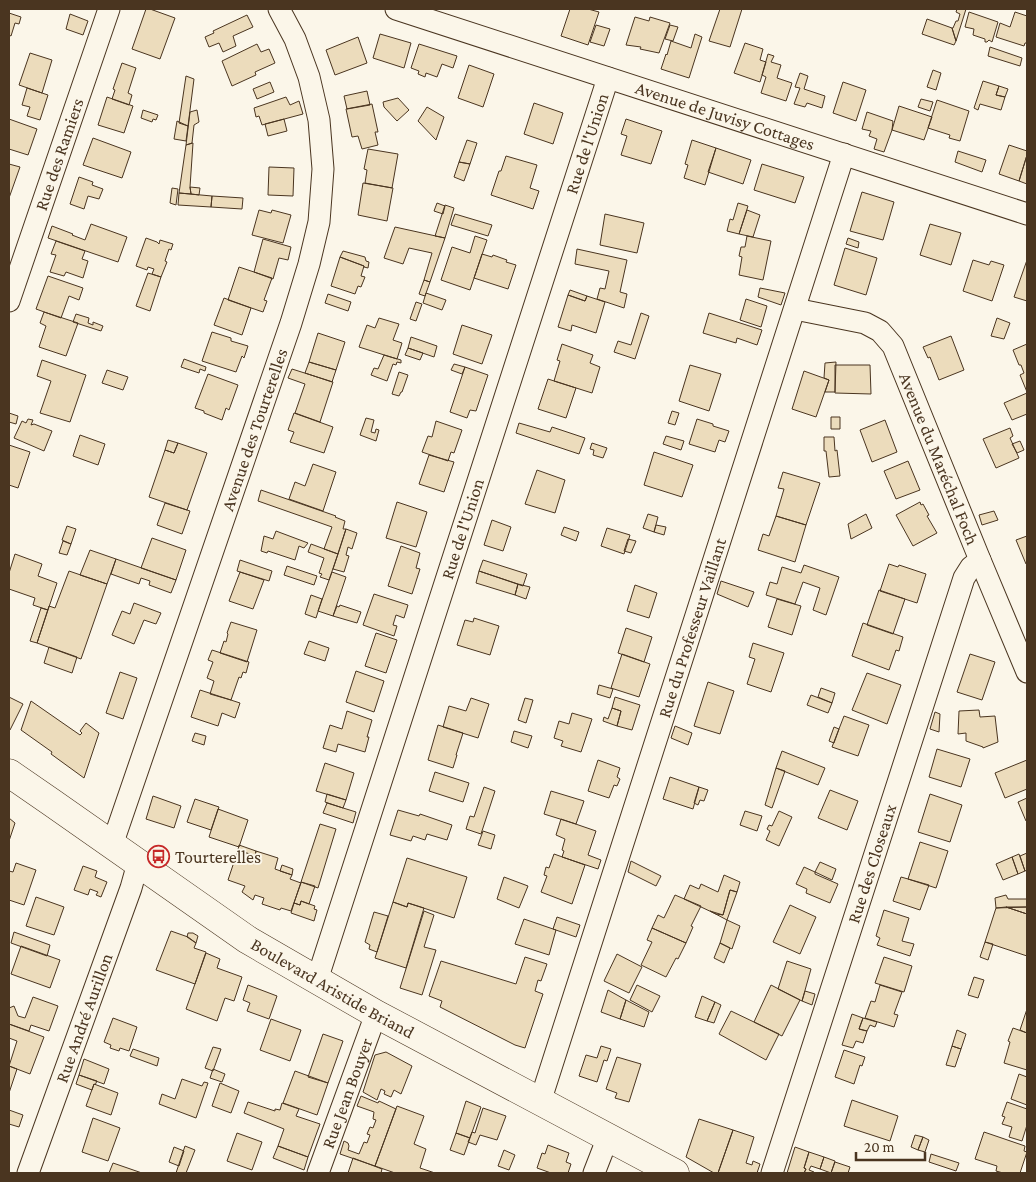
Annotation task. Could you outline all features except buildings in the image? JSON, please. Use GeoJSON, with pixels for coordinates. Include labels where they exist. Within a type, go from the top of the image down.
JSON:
{"type":"FeatureCollection","features":[{"type":"Feature","properties":{"kind":"main road","name":"Boulevard Aristide Briand"},"geometry":{"type":"LineString","coordinates":[[9,773],[248,940],[376,1014],[675,1173]]}},
{"type":"Feature","properties":{"kind":"street","name":"Rue des Ramiers"},"geometry":{"type":"LineString","coordinates":[[9,301],[109,9]]}},
{"type":"Feature","properties":{"kind":"street","name":"Avenue des Tourterelles"},"geometry":{"type":"LineString","coordinates":[[112,845],[291,323],[309,264],[319,222],[323,169],[319,120],[309,77],[295,39],[279,9]]}},
{"type":"Feature","properties":{"kind":"street","name":"Avenue de Juvisy Cottages"},"geometry":{"type":"LineString","coordinates":[[396,9],[1027,214]]}},
{"type":"Feature","properties":{"kind":"street","name":"Rue de l'Union"},"geometry":{"type":"LineString","coordinates":[[318,980],[608,78]]}},
{"type":"Feature","properties":{"kind":"street","name":"Rue du Professeur Vaillant"},"geometry":{"type":"LineString","coordinates":[[540,1102],[844,154]]}},
{"type":"Feature","properties":{"kind":"street","name":"Avenue du Maréchal Foch"},"geometry":{"type":"LineString","coordinates":[[795,309],[865,323],[880,331],[893,346],[1027,672]]}},
{"type":"Feature","properties":{"kind":"street","name":"Rue des Closeaux"},"geometry":{"type":"LineString","coordinates":[[772,1173],[964,578],[971,567],[980,560]]}},
{"type":"Feature","properties":{"kind":"street","name":"Rue André Aurillon"},"geometry":{"type":"LineString","coordinates":[[28,1173],[131,888],[138,863]]}},
{"type":"Feature","properties":{"kind":"street","name":"Rue Jean Bouyer"},"geometry":{"type":"LineString","coordinates":[[318,1173],[376,1014]]}},
{"type":"Feature","properties":{"kind":"street"},"geometry":{"type":"LineString","coordinates":[[594,1173],[608,1137]]}},
{"type":"Feature","properties":{"kind":"place","name":"Tourterelles"},"geometry":{"type":"Point","coordinates":[159,857]}}]}
